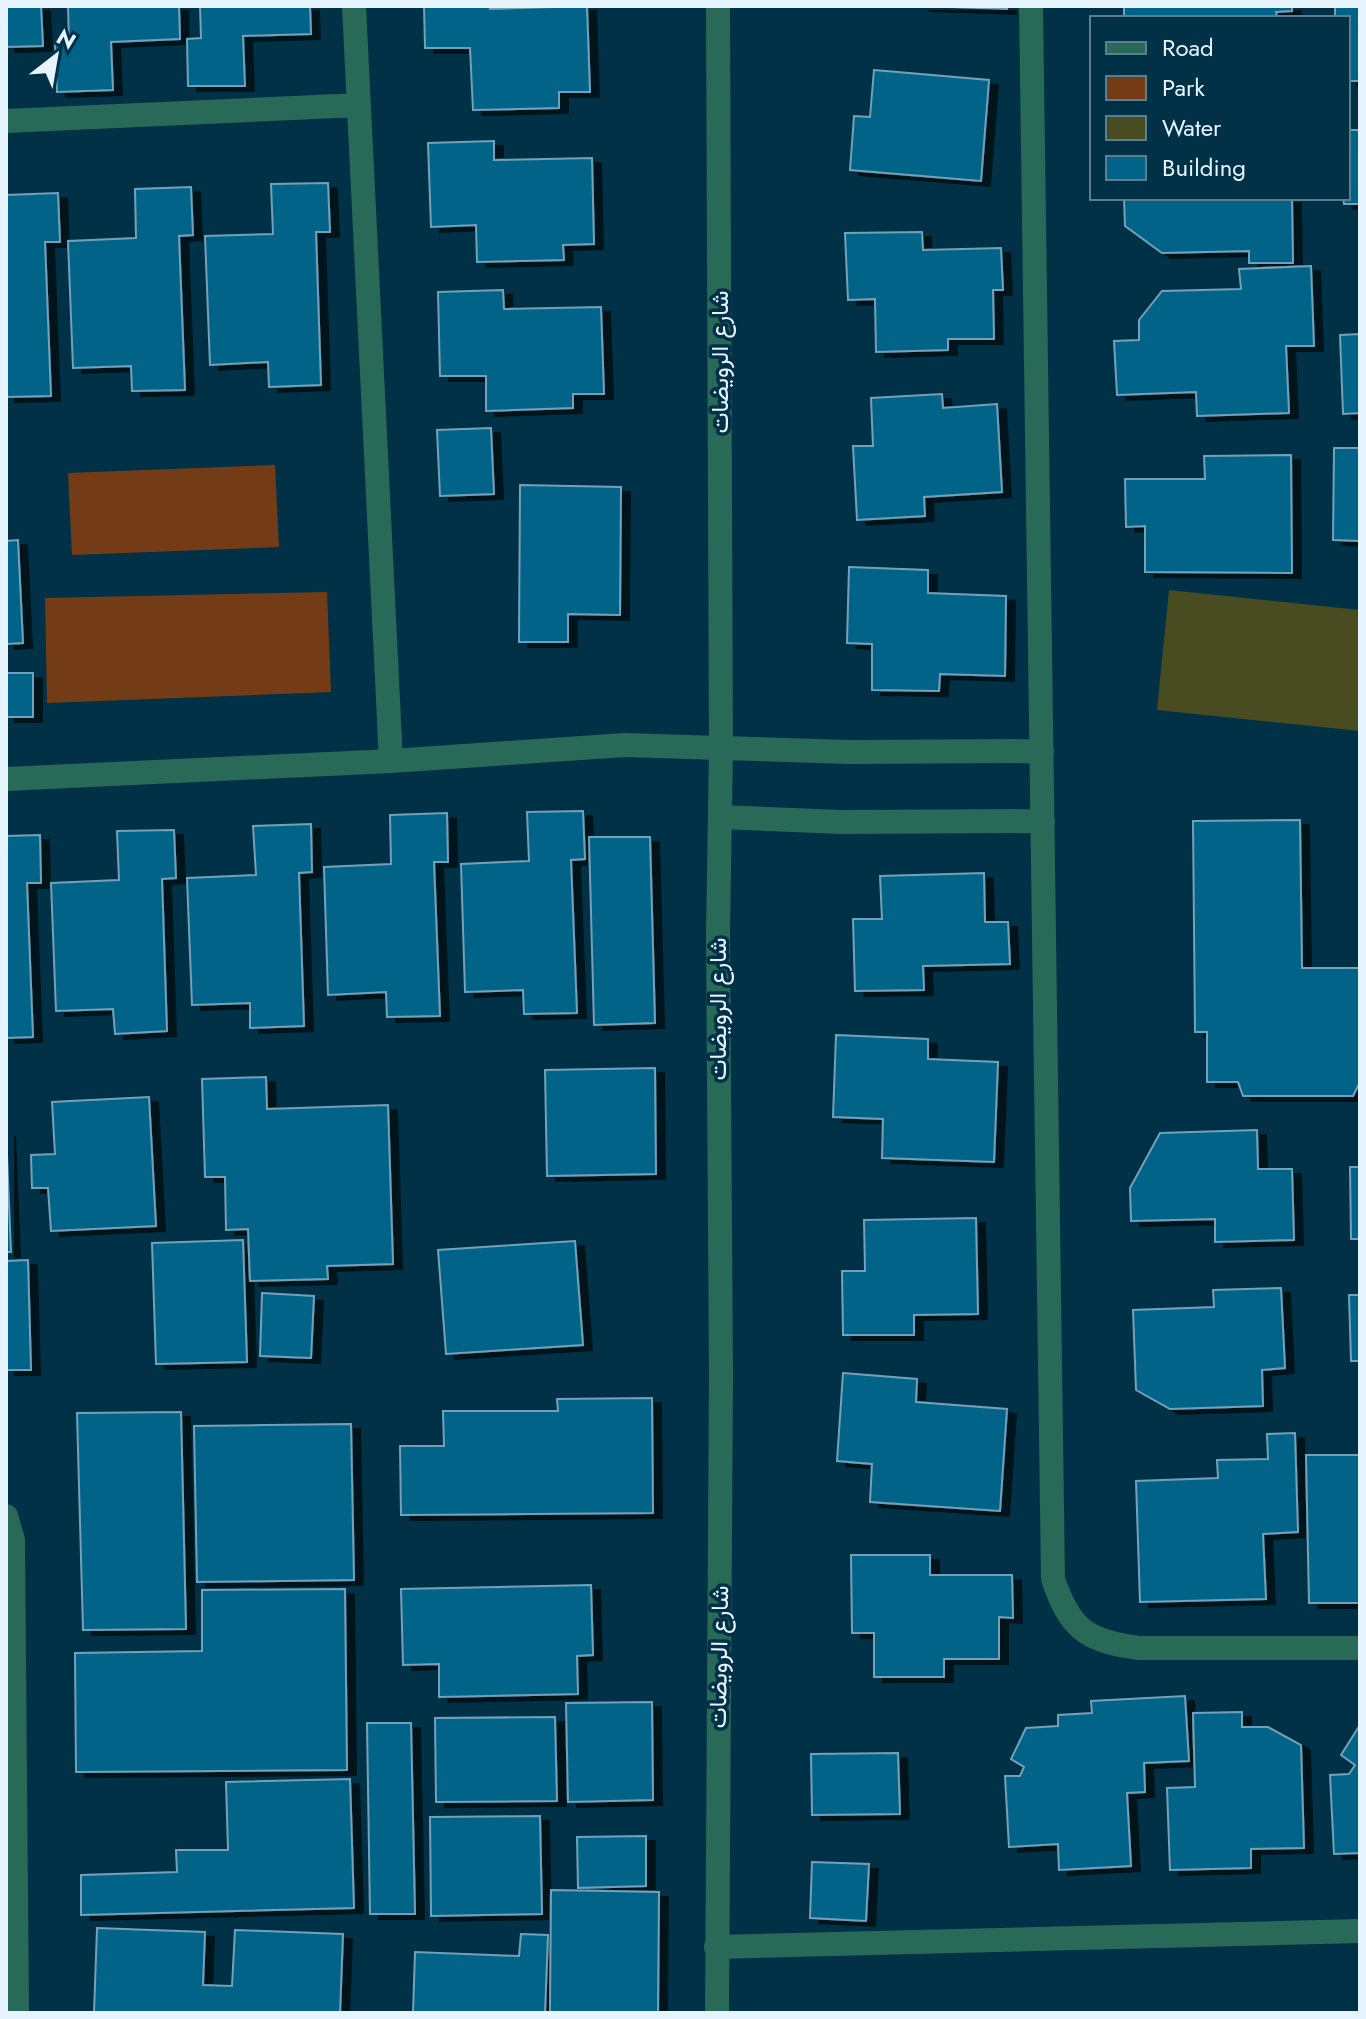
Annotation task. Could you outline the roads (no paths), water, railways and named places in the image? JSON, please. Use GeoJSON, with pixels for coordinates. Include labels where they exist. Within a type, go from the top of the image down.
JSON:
{"type":"FeatureCollection","features":[{"type":"Feature","properties":{"kind":"street"},"geometry":{"type":"LineString","coordinates":[[354,6],[391,761]]}},
{"type":"Feature","properties":{"kind":"street","name":"شارع الرويضات"},"geometry":{"type":"LineString","coordinates":[[717,2013],[721,1375],[718,6]]}},
{"type":"Feature","properties":{"kind":"street"},"geometry":{"type":"LineString","coordinates":[[1031,6],[1053,1579],[1063,1607],[1082,1630],[1109,1644],[1139,1648],[1360,1648]]}},
{"type":"Feature","properties":{"kind":"street"},"geometry":{"type":"LineString","coordinates":[[6,121],[359,105]]}},
{"type":"Feature","properties":{"kind":"street"},"geometry":{"type":"LineString","coordinates":[[6,779],[391,761],[625,745],[849,752],[1042,751]]}},
{"type":"Feature","properties":{"kind":"street"},"geometry":{"type":"LineString","coordinates":[[720,817],[841,822],[1043,821]]}},
{"type":"Feature","properties":{"kind":"street"},"geometry":{"type":"LineString","coordinates":[[6,1516],[13,1540],[17,2013]]}},
{"type":"Feature","properties":{"kind":"street"},"geometry":{"type":"LineString","coordinates":[[716,1947],[1360,1931]]}},
{"type":"Feature","properties":{"kind":"water"},"geometry":{"type":"Polygon","coordinates":[[[1169,590],[1360,610],[1360,731],[1157,710],[1169,590]]]}}]}
